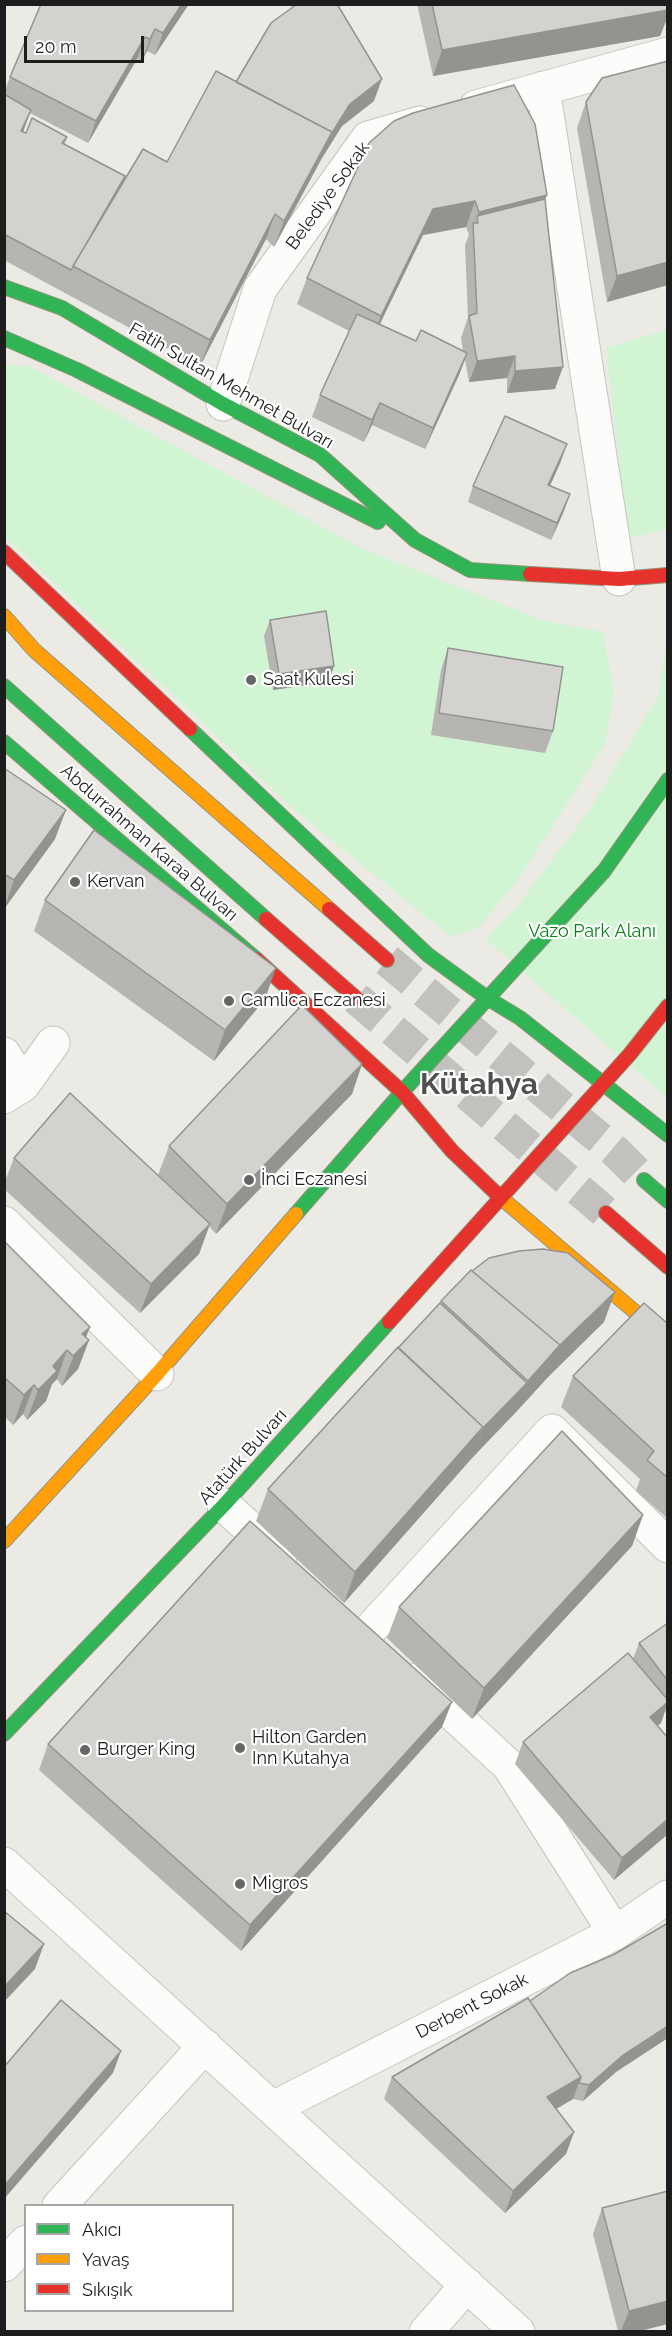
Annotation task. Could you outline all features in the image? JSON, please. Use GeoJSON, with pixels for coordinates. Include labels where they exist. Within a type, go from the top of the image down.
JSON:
{"type":"FeatureCollection","features":[{"type":"Feature","properties":{"kind":"main road","name":"Fatih Sultan Mehmet Bulvarı"},"geometry":{"type":"LineString","coordinates":[[4,287],[62,308],[223,404],[320,455],[414,540],[470,570],[619,579],[668,575]]}},
{"type":"Feature","properties":{"kind":"main road"},"geometry":{"type":"LineString","coordinates":[[4,338],[87,375],[414,540]]}},
{"type":"Feature","properties":{"kind":"main road"},"geometry":{"type":"LineString","coordinates":[[4,552],[428,956],[486,999],[520,1018],[668,1134]]}},
{"type":"Feature","properties":{"kind":"main road"},"geometry":{"type":"LineString","coordinates":[[4,616],[34,650],[387,960]]}},
{"type":"Feature","properties":{"kind":"main road"},"geometry":{"type":"LineString","coordinates":[[4,686],[356,998]]}},
{"type":"Feature","properties":{"kind":"main road","name":"Abdurrahman Karaa Bulvarı"},"geometry":{"type":"LineString","coordinates":[[4,742],[248,952],[402,1092],[452,1151],[501,1198],[668,1340]]}},
{"type":"Feature","properties":{"kind":"main road"},"geometry":{"type":"LineString","coordinates":[[4,1541],[157,1374],[402,1092],[604,871],[668,780]]}},
{"type":"Feature","properties":{"kind":"main road","name":"Atatürk Bulvarı"},"geometry":{"type":"LineString","coordinates":[[4,1734],[224,1505],[501,1198],[668,1006]]}},
{"type":"Feature","properties":{"kind":"main road"},"geometry":{"type":"LineString","coordinates":[[644,1180],[668,1200]]}},
{"type":"Feature","properties":{"kind":"main road"},"geometry":{"type":"LineString","coordinates":[[606,1213],[668,1267]]}},
{"type":"Feature","properties":{"kind":"street","name":"Belediye Sokak"},"geometry":{"type":"LineString","coordinates":[[223,404],[260,289],[368,138],[668,54]]}},
{"type":"Feature","properties":{"kind":"street"},"geometry":{"type":"LineString","coordinates":[[543,88],[619,579]]}},
{"type":"Feature","properties":{"kind":"street"},"geometry":{"type":"LineString","coordinates":[[14,1091],[53,1043]]}},
{"type":"Feature","properties":{"kind":"street"},"geometry":{"type":"LineString","coordinates":[[4,1054],[14,1091]]}},
{"type":"Feature","properties":{"kind":"street"},"geometry":{"type":"LineString","coordinates":[[4,1223],[157,1374]]}},
{"type":"Feature","properties":{"kind":"street"},"geometry":{"type":"LineString","coordinates":[[366,1634],[552,1431],[668,1546]]}},
{"type":"Feature","properties":{"kind":"street"},"geometry":{"type":"LineString","coordinates":[[224,1505],[300,1573]]}},
{"type":"Feature","properties":{"kind":"street"},"geometry":{"type":"LineString","coordinates":[[341,1611],[509,1766],[615,1933]]}},
{"type":"Feature","properties":{"kind":"street"},"geometry":{"type":"LineString","coordinates":[[4,1864],[518,2331]]}},
{"type":"Feature","properties":{"kind":"street","name":"Derbent Sokak"},"geometry":{"type":"LineString","coordinates":[[273,2108],[615,1933],[668,1897]]}},
{"type":"Feature","properties":{"kind":"street"},"geometry":{"type":"LineString","coordinates":[[60,2204],[205,2046]]}},
{"type":"Feature","properties":{"kind":"street"},"geometry":{"type":"LineString","coordinates":[[4,2265],[24,2244]]}},
{"type":"Feature","properties":{"kind":"street"},"geometry":{"type":"LineString","coordinates":[[426,2331],[467,2285]]}},
{"type":"Feature","properties":{"kind":"green space"},"geometry":{"type":"Polygon","coordinates":[[[667,330],[667,529],[628,538],[606,348],[667,330]]]}},
{"type":"Feature","properties":{"kind":"green space"},"geometry":{"type":"Polygon","coordinates":[[[4,365],[29,366],[365,550],[545,621],[603,632],[614,693],[605,744],[518,880],[480,926],[465,933],[450,936],[299,814],[5,537],[4,365]]]}},
{"type":"Feature","properties":{"kind":"green space","name":"Vazo Park Alanı"},"geometry":{"type":"Polygon","coordinates":[[[667,637],[667,1098],[486,939],[518,905],[591,808],[658,696],[667,637]]]}},
{"type":"Feature","properties":{"kind":"building"},"geometry":{"type":"Polygon","coordinates":[[[41,4],[182,4],[163,33],[155,29],[150,39],[145,37],[96,121],[10,77],[41,4]]]}},
{"type":"Feature","properties":{"kind":"building"},"geometry":{"type":"Polygon","coordinates":[[[297,4],[337,4],[382,79],[350,104],[330,136],[332,132],[236,82],[271,23],[297,4]]]}},
{"type":"Feature","properties":{"kind":"building"},"geometry":{"type":"Polygon","coordinates":[[[432,4],[668,4],[668,10],[442,50],[432,4]]]}},
{"type":"Feature","properties":{"kind":"building"},"geometry":{"type":"Polygon","coordinates":[[[668,61],[668,262],[617,276],[586,102],[602,78],[668,61]]]}},
{"type":"Feature","properties":{"kind":"building"},"geometry":{"type":"Polygon","coordinates":[[[216,71],[332,132],[284,221],[275,214],[210,340],[73,266],[143,149],[167,162],[216,71]]]}},
{"type":"Feature","properties":{"kind":"building"},"geometry":{"type":"Polygon","coordinates":[[[514,85],[535,124],[547,195],[479,212],[475,201],[433,209],[381,316],[307,278],[369,143],[394,121],[413,113],[514,85]]]}},
{"type":"Feature","properties":{"kind":"building"},"geometry":{"type":"Polygon","coordinates":[[[4,94],[31,110],[21,131],[26,133],[32,118],[67,137],[62,143],[125,176],[71,270],[4,234],[4,94]]]}},
{"type":"Feature","properties":{"kind":"building"},"geometry":{"type":"Polygon","coordinates":[[[545,199],[563,367],[515,371],[515,356],[477,361],[469,316],[477,313],[473,223],[478,223],[477,216],[545,199]]]}},
{"type":"Feature","properties":{"kind":"building"},"geometry":{"type":"Polygon","coordinates":[[[357,314],[416,341],[421,330],[467,353],[433,428],[380,403],[372,420],[320,395],[357,314]]]}},
{"type":"Feature","properties":{"kind":"building"},"geometry":{"type":"Polygon","coordinates":[[[505,416],[567,444],[548,485],[570,494],[557,523],[473,486],[505,416]]]}},
{"type":"Feature","properties":{"kind":"building"},"geometry":{"type":"Polygon","coordinates":[[[326,611],[334,666],[279,674],[270,620],[326,611]]]}},
{"type":"Feature","properties":{"kind":"building"},"geometry":{"type":"Polygon","coordinates":[[[448,648],[563,667],[553,731],[439,713],[448,648]]]}},
{"type":"Feature","properties":{"kind":"building"},"geometry":{"type":"Polygon","coordinates":[[[4,768],[66,810],[14,880],[4,874],[4,768]]]}},
{"type":"Feature","properties":{"kind":"building"},"geometry":{"type":"Polygon","coordinates":[[[94,830],[276,968],[225,1030],[45,900],[94,830]]]}},
{"type":"Feature","properties":{"kind":"building"},"geometry":{"type":"Polygon","coordinates":[[[302,1005],[362,1064],[227,1204],[169,1146],[302,1005]]]}},
{"type":"Feature","properties":{"kind":"building"},"geometry":{"type":"Polygon","coordinates":[[[70,1093],[210,1224],[151,1284],[14,1158],[70,1093]]]}},
{"type":"Feature","properties":{"kind":"building"},"geometry":{"type":"Polygon","coordinates":[[[4,1241],[90,1327],[82,1334],[89,1340],[73,1356],[67,1350],[53,1366],[57,1371],[38,1390],[34,1385],[24,1395],[4,1377],[4,1241]]]}},
{"type":"Feature","properties":{"kind":"building"},"geometry":{"type":"Polygon","coordinates":[[[543,1249],[568,1253],[615,1292],[559,1346],[472,1271],[489,1258],[519,1251],[543,1249]]]}},
{"type":"Feature","properties":{"kind":"building"},"geometry":{"type":"Polygon","coordinates":[[[471,1270],[560,1345],[528,1381],[441,1301],[471,1270]]]}},
{"type":"Feature","properties":{"kind":"building"},"geometry":{"type":"Polygon","coordinates":[[[440,1303],[527,1383],[483,1428],[398,1348],[440,1303]]]}},
{"type":"Feature","properties":{"kind":"building"},"geometry":{"type":"Polygon","coordinates":[[[644,1303],[668,1324],[668,1478],[647,1460],[654,1451],[573,1376],[644,1303]]]}},
{"type":"Feature","properties":{"kind":"building"},"geometry":{"type":"Polygon","coordinates":[[[398,1347],[483,1427],[355,1572],[268,1489],[398,1347]]]}},
{"type":"Feature","properties":{"kind":"building"},"geometry":{"type":"Polygon","coordinates":[[[562,1431],[643,1515],[484,1688],[399,1607],[562,1431]]]}},
{"type":"Feature","properties":{"kind":"building","name":"Hilton Garden Inn Kutahya"},"geometry":{"type":"Polygon","coordinates":[[[250,1521],[452,1702],[250,1925],[48,1744],[250,1521]]]}},
{"type":"Feature","properties":{"kind":"building"},"geometry":{"type":"Polygon","coordinates":[[[668,1623],[668,1681],[639,1643],[668,1623]]]}},
{"type":"Feature","properties":{"kind":"building"},"geometry":{"type":"Polygon","coordinates":[[[628,1653],[668,1700],[650,1717],[668,1738],[668,1819],[622,1858],[523,1742],[628,1653]]]}},
{"type":"Feature","properties":{"kind":"building"},"geometry":{"type":"Polygon","coordinates":[[[4,1911],[44,1944],[4,1987],[4,1911]]]}},
{"type":"Feature","properties":{"kind":"building"},"geometry":{"type":"Polygon","coordinates":[[[668,1923],[668,2026],[622,2056],[589,2085],[579,2083],[581,2077],[530,2001],[570,1973],[613,1955],[668,1923]]]}},
{"type":"Feature","properties":{"kind":"building"},"geometry":{"type":"Polygon","coordinates":[[[528,1998],[581,2077],[547,2097],[574,2132],[513,2191],[392,2077],[528,1998]]]}},
{"type":"Feature","properties":{"kind":"building"},"geometry":{"type":"Polygon","coordinates":[[[61,2000],[121,2051],[4,2186],[4,2067],[61,2000]]]}},
{"type":"Feature","properties":{"kind":"building"},"geometry":{"type":"Polygon","coordinates":[[[668,2191],[668,2301],[629,2311],[602,2208],[668,2191]]]}},
{"type":"Feature","properties":{"kind":"tunnel"},"geometry":{"type":"LineString","coordinates":[[387,960],[617,1153],[644,1180]]}},
{"type":"Feature","properties":{"kind":"tunnel"},"geometry":{"type":"LineString","coordinates":[[356,998],[606,1213]]}},
{"type":"Feature","properties":{"kind":"traffic: fast"},"geometry":{"type":"LineString","coordinates":[[4,287],[62,308],[223,404],[320,455],[415,540],[470,570],[530,574]]}},
{"type":"Feature","properties":{"kind":"traffic: fast"},"geometry":{"type":"LineString","coordinates":[[4,338],[77,370],[378,522]]}},
{"type":"Feature","properties":{"kind":"traffic: fast"},"geometry":{"type":"LineString","coordinates":[[4,686],[266,919]]}},
{"type":"Feature","properties":{"kind":"traffic: fast"},"geometry":{"type":"LineString","coordinates":[[190,729],[428,955],[487,998],[520,1018],[668,1135]]}},
{"type":"Feature","properties":{"kind":"traffic: fast"},"geometry":{"type":"LineString","coordinates":[[4,742],[256,959]]}},
{"type":"Feature","properties":{"kind":"traffic: fast"},"geometry":{"type":"LineString","coordinates":[[296,1214],[402,1092],[604,871],[668,780]]}},
{"type":"Feature","properties":{"kind":"traffic: fast"},"geometry":{"type":"LineString","coordinates":[[644,1180],[668,1201]]}},
{"type":"Feature","properties":{"kind":"traffic: fast"},"geometry":{"type":"LineString","coordinates":[[4,1734],[224,1505],[389,1322]]}},
{"type":"Feature","properties":{"kind":"traffic: slow"},"geometry":{"type":"LineString","coordinates":[[4,616],[34,650],[329,909]]}},
{"type":"Feature","properties":{"kind":"traffic: slow"},"geometry":{"type":"LineString","coordinates":[[499,1196],[668,1340]]}},
{"type":"Feature","properties":{"kind":"traffic: slow"},"geometry":{"type":"LineString","coordinates":[[4,1541],[157,1374],[296,1214]]}},
{"type":"Feature","properties":{"kind":"traffic: jam"},"geometry":{"type":"LineString","coordinates":[[4,552],[190,729]]}},
{"type":"Feature","properties":{"kind":"traffic: jam"},"geometry":{"type":"LineString","coordinates":[[530,574],[619,579],[668,575]]}},
{"type":"Feature","properties":{"kind":"traffic: jam"},"geometry":{"type":"LineString","coordinates":[[329,909],[387,960]]}},
{"type":"Feature","properties":{"kind":"traffic: jam"},"geometry":{"type":"LineString","coordinates":[[266,919],[356,998]]}},
{"type":"Feature","properties":{"kind":"traffic: jam"},"geometry":{"type":"LineString","coordinates":[[256,959],[402,1092],[452,1151],[499,1196]]}},
{"type":"Feature","properties":{"kind":"traffic: jam"},"geometry":{"type":"LineString","coordinates":[[389,1322],[630,1054],[668,1006]]}},
{"type":"Feature","properties":{"kind":"traffic: jam"},"geometry":{"type":"LineString","coordinates":[[606,1213],[668,1267]]}},
{"type":"Feature","properties":{"kind":"place","name":"Saat Kulesi"},"geometry":{"type":"Point","coordinates":[251,680]}},
{"type":"Feature","properties":{"kind":"place","name":"Kervan"},"geometry":{"type":"Point","coordinates":[75,882]}},
{"type":"Feature","properties":{"kind":"place","name":"Camlica Eczanesi"},"geometry":{"type":"Point","coordinates":[229,1001]}},
{"type":"Feature","properties":{"kind":"place","name":"İnci Eczanesi"},"geometry":{"type":"Point","coordinates":[249,1180]}},
{"type":"Feature","properties":{"kind":"place","name":"Hilton Garden Inn Kutahya"},"geometry":{"type":"Point","coordinates":[240,1748]}},
{"type":"Feature","properties":{"kind":"place","name":"Burger King"},"geometry":{"type":"Point","coordinates":[85,1750]}},
{"type":"Feature","properties":{"kind":"place","name":"Migros"},"geometry":{"type":"Point","coordinates":[240,1884]}},
{"type":"Feature","properties":{"kind":"district","name":"Kütahya"},"geometry":{"type":"Point","coordinates":[479,1085]}}]}
